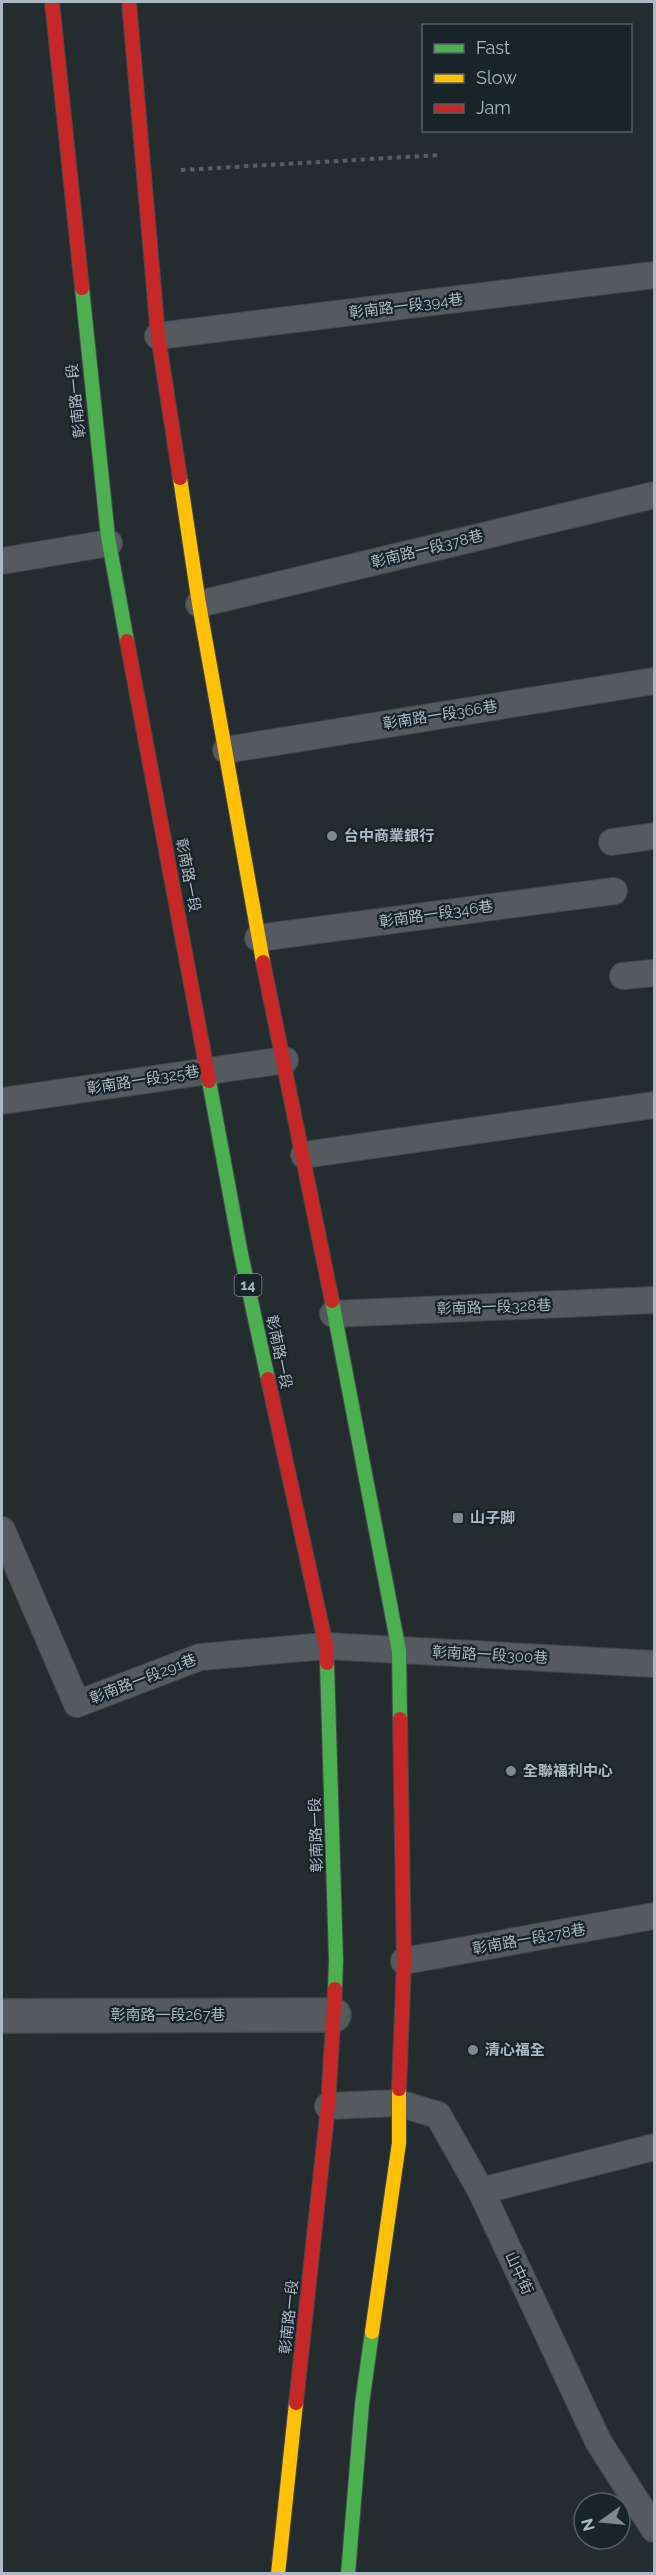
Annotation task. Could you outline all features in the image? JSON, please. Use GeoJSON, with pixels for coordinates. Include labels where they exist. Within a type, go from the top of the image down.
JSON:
{"type":"FeatureCollection","features":[{"type":"Feature","properties":{"kind":"main road","name":"彰南路一段"},"geometry":{"type":"LineString","coordinates":[[52,2],[109,543],[241,1254],[326,1646],[336,1960],[334,2015],[328,2106],[278,2574]]}},
{"type":"Feature","properties":{"kind":"main road"},"geometry":{"type":"LineString","coordinates":[[129,2],[158,336],[200,604],[258,938],[304,1155],[399,1651],[404,1961],[398,2103],[399,2143],[362,2404],[348,2574]]}},
{"type":"Feature","properties":{"kind":"street","name":"彰南路一段267巷"},"geometry":{"type":"LineString","coordinates":[[2,2016],[334,2015]]}},
{"type":"Feature","properties":{"kind":"lane","name":"彰南路一段394巷"},"geometry":{"type":"LineString","coordinates":[[158,336],[654,275]]}},
{"type":"Feature","properties":{"kind":"lane","name":"彰南路一段378巷"},"geometry":{"type":"LineString","coordinates":[[200,604],[654,495]]}},
{"type":"Feature","properties":{"kind":"lane"},"geometry":{"type":"LineString","coordinates":[[2,561],[109,543]]}},
{"type":"Feature","properties":{"kind":"lane","name":"彰南路一段366巷"},"geometry":{"type":"LineString","coordinates":[[226,750],[654,681]]}},
{"type":"Feature","properties":{"kind":"lane"},"geometry":{"type":"LineString","coordinates":[[612,842],[654,836]]}},
{"type":"Feature","properties":{"kind":"lane","name":"彰南路一段346巷"},"geometry":{"type":"LineString","coordinates":[[258,938],[614,891]]}},
{"type":"Feature","properties":{"kind":"lane"},"geometry":{"type":"LineString","coordinates":[[623,976],[654,973]]}},
{"type":"Feature","properties":{"kind":"lane","name":"彰南路一段325巷"},"geometry":{"type":"LineString","coordinates":[[2,1101],[285,1060]]}},
{"type":"Feature","properties":{"kind":"lane"},"geometry":{"type":"LineString","coordinates":[[304,1155],[654,1105]]}},
{"type":"Feature","properties":{"kind":"lane","name":"彰南路一段328巷"},"geometry":{"type":"LineString","coordinates":[[333,1314],[654,1300]]}},
{"type":"Feature","properties":{"kind":"lane","name":"彰南路一段291巷"},"geometry":{"type":"LineString","coordinates":[[2,1530],[77,1704],[200,1657],[326,1646]]}},
{"type":"Feature","properties":{"kind":"lane","name":"彰南路一段300巷"},"geometry":{"type":"LineString","coordinates":[[326,1646],[654,1664]]}},
{"type":"Feature","properties":{"kind":"lane","name":"彰南路一段278巷"},"geometry":{"type":"LineString","coordinates":[[404,1961],[654,1916]]}},
{"type":"Feature","properties":{"kind":"lane","name":"山中街"},"geometry":{"type":"LineString","coordinates":[[328,2106],[398,2103],[438,2115],[481,2192],[598,2441],[654,2529]]}},
{"type":"Feature","properties":{"kind":"lane"},"geometry":{"type":"LineString","coordinates":[[481,2192],[654,2147]]}},
{"type":"Feature","properties":{"kind":"path"},"geometry":{"type":"LineString","coordinates":[[145,173],[441,155]]}},
{"type":"Feature","properties":{"kind":"traffic: fast"},"geometry":{"type":"LineString","coordinates":[[82,288],[108,537],[127,641]]}},
{"type":"Feature","properties":{"kind":"traffic: fast"},"geometry":{"type":"LineString","coordinates":[[209,1081],[241,1254],[268,1379]]}},
{"type":"Feature","properties":{"kind":"traffic: fast"},"geometry":{"type":"LineString","coordinates":[[332,1301],[399,1651],[400,1719]]}},
{"type":"Feature","properties":{"kind":"traffic: fast"},"geometry":{"type":"LineString","coordinates":[[327,1663],[335,1989]]}},
{"type":"Feature","properties":{"kind":"traffic: fast"},"geometry":{"type":"LineString","coordinates":[[348,2574],[362,2404],[372,2332]]}},
{"type":"Feature","properties":{"kind":"traffic: slow"},"geometry":{"type":"LineString","coordinates":[[180,478],[199,604],[263,962]]}},
{"type":"Feature","properties":{"kind":"traffic: slow"},"geometry":{"type":"LineString","coordinates":[[372,2332],[399,2143],[399,2089]]}},
{"type":"Feature","properties":{"kind":"traffic: slow"},"geometry":{"type":"LineString","coordinates":[[278,2574],[296,2403]]}},
{"type":"Feature","properties":{"kind":"traffic: jam"},"geometry":{"type":"LineString","coordinates":[[52,2],[82,288]]}},
{"type":"Feature","properties":{"kind":"traffic: jam"},"geometry":{"type":"LineString","coordinates":[[129,2],[158,336],[180,478]]}},
{"type":"Feature","properties":{"kind":"traffic: jam"},"geometry":{"type":"LineString","coordinates":[[127,641],[209,1081]]}},
{"type":"Feature","properties":{"kind":"traffic: jam"},"geometry":{"type":"LineString","coordinates":[[263,962],[332,1301]]}},
{"type":"Feature","properties":{"kind":"traffic: jam"},"geometry":{"type":"LineString","coordinates":[[268,1379],[326,1646],[327,1663]]}},
{"type":"Feature","properties":{"kind":"traffic: jam"},"geometry":{"type":"LineString","coordinates":[[399,2089],[404,1961],[400,1719]]}},
{"type":"Feature","properties":{"kind":"traffic: jam"},"geometry":{"type":"LineString","coordinates":[[296,2403],[328,2106],[335,1989]]}},
{"type":"Feature","properties":{"kind":"place","name":"台中商業銀行"},"geometry":{"type":"Point","coordinates":[332,836]}},
{"type":"Feature","properties":{"kind":"place","name":"山子脚"},"geometry":{"type":"Point","coordinates":[458,1518]}},
{"type":"Feature","properties":{"kind":"place","name":"全聯福利中心"},"geometry":{"type":"Point","coordinates":[511,1771]}},
{"type":"Feature","properties":{"kind":"place","name":"清心福全"},"geometry":{"type":"Point","coordinates":[473,2050]}}]}
